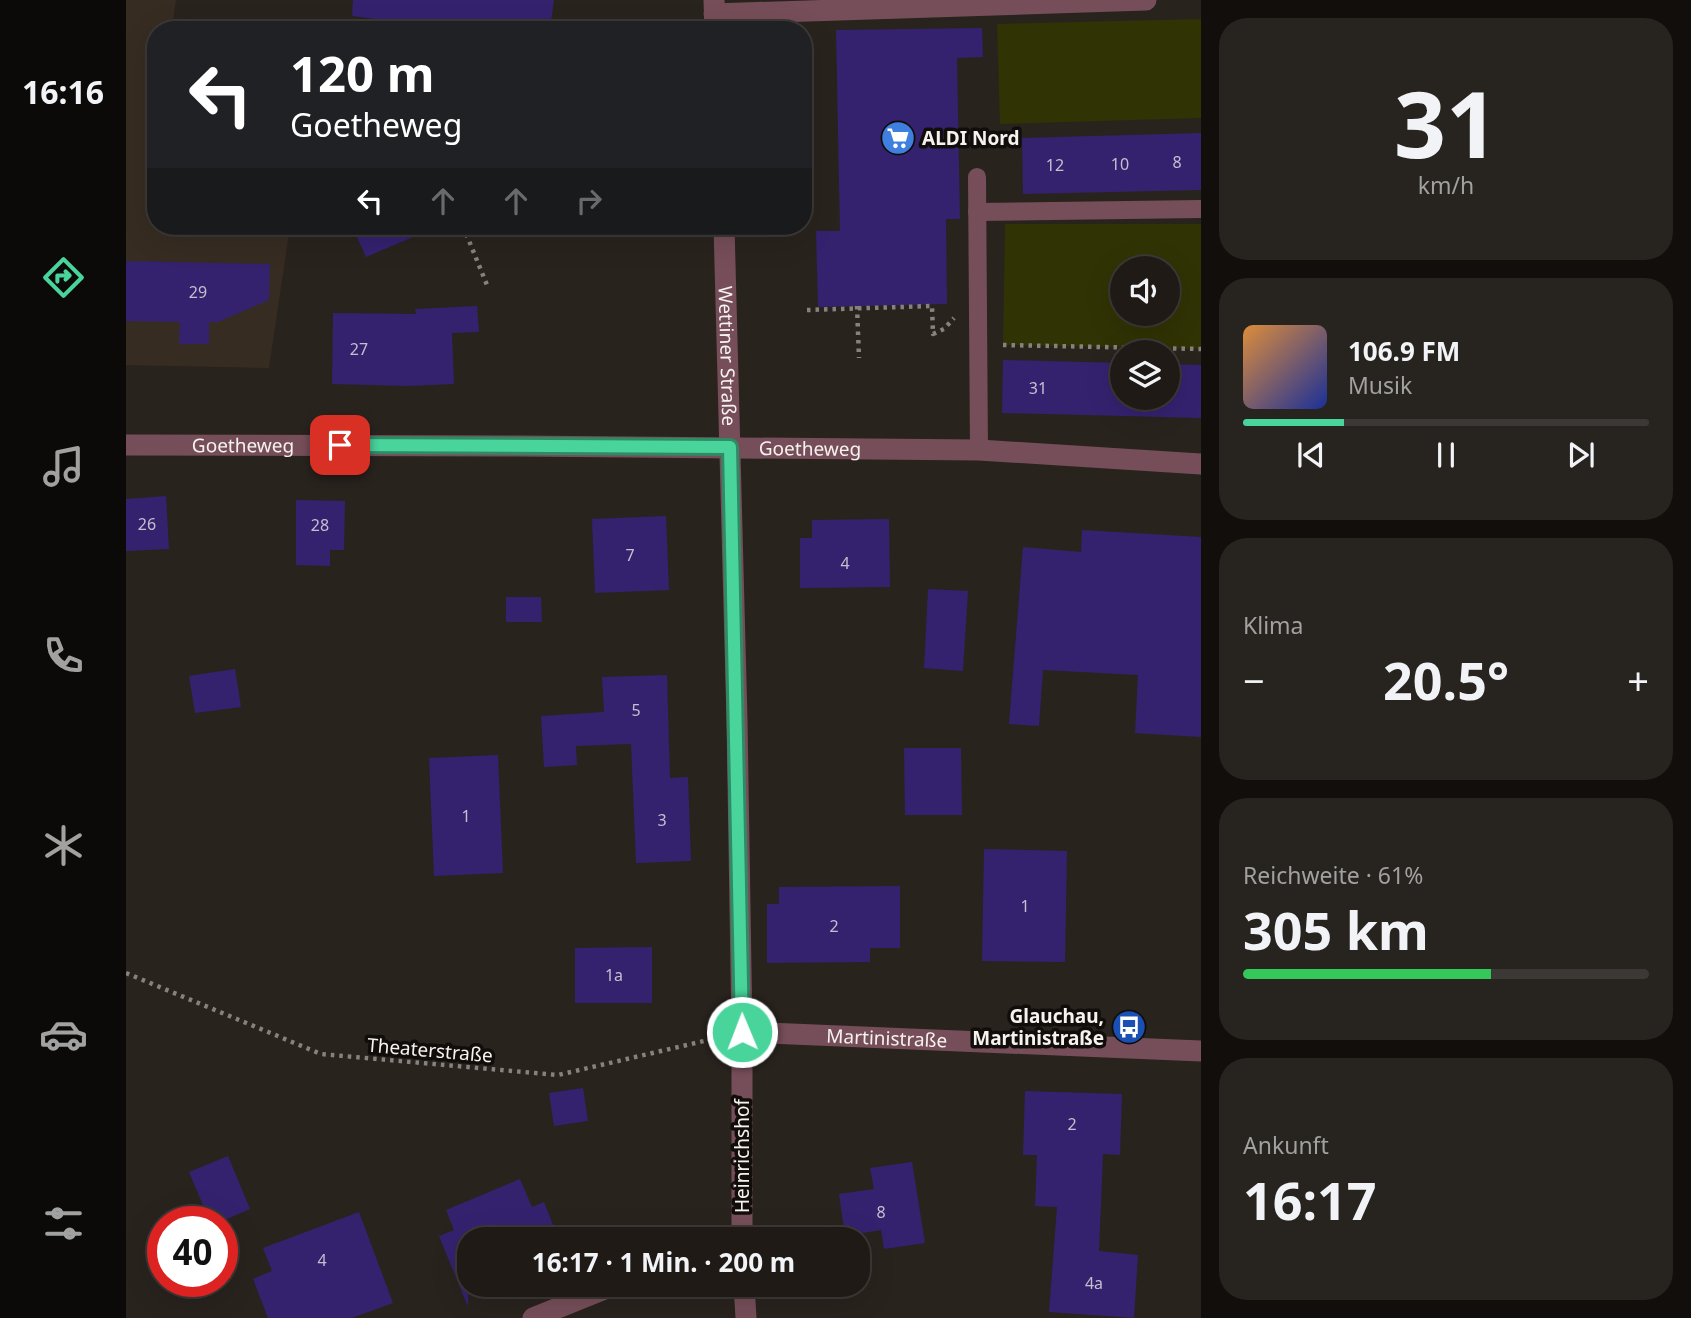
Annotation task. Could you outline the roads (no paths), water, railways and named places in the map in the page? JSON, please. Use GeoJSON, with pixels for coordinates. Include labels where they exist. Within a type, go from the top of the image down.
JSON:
{"type":"FeatureCollection","features":[{"type":"Feature","properties":{"kind":"street"},"geometry":{"type":"LineString","coordinates":[[714,15],[1146,0]]}},
{"type":"Feature","properties":{"kind":"street","name":"Wettiner Straße"},"geometry":{"type":"LineString","coordinates":[[724,235],[742,1032]]}},
{"type":"Feature","properties":{"kind":"street","name":"Goetheweg"},"geometry":{"type":"LineString","coordinates":[[126,445],[979,450],[1201,464]]}},
{"type":"Feature","properties":{"kind":"street","name":"Martinistraße"},"geometry":{"type":"LineString","coordinates":[[742,1032],[1201,1051]]}},
{"type":"Feature","properties":{"kind":"street","name":"Heinrichshof"},"geometry":{"type":"LineString","coordinates":[[738,1227],[742,1032]]}},
{"type":"Feature","properties":{"kind":"street"},"geometry":{"type":"LineString","coordinates":[[533,1318],[585,1297]]}},
{"type":"Feature","properties":{"kind":"street"},"geometry":{"type":"LineString","coordinates":[[745,1297],[746,1318]]}},
{"type":"Feature","properties":{"kind":"lane"},"geometry":{"type":"LineString","coordinates":[[977,177],[979,450]]}},
{"type":"Feature","properties":{"kind":"lane"},"geometry":{"type":"LineString","coordinates":[[977,212],[1201,209]]}},
{"type":"Feature","properties":{"kind":"place","name":"ALDI Nord"},"geometry":{"type":"Point","coordinates":[898,138]}},
{"type":"Feature","properties":{"kind":"place","name":"Glauchau, Martinistraße"},"geometry":{"type":"Point","coordinates":[1129,1027]}}]}
